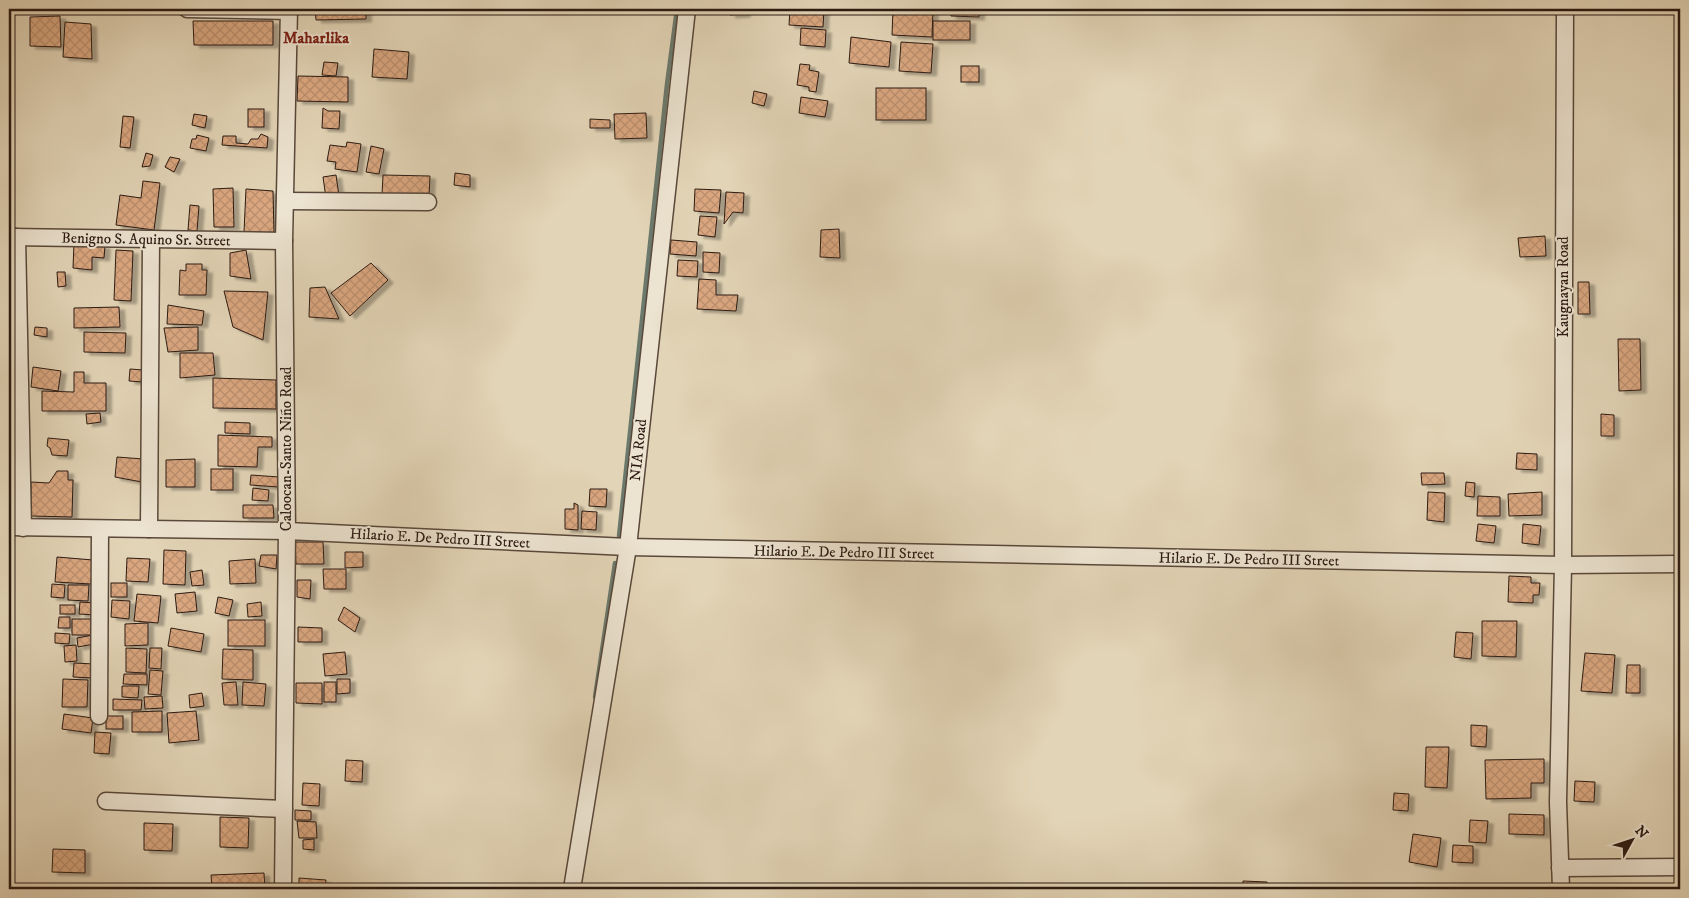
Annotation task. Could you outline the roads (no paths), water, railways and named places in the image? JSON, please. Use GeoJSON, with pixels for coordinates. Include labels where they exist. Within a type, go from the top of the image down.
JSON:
{"type":"FeatureCollection","features":[{"type":"Feature","properties":{"kind":"street"},"geometry":{"type":"LineString","coordinates":[[187,9],[289,10]]}},
{"type":"Feature","properties":{"kind":"street","name":"NIA Road"},"geometry":{"type":"LineString","coordinates":[[572,889],[628,547],[687,9]]}},
{"type":"Feature","properties":{"kind":"street","name":"Kaugnayan Road"},"geometry":{"type":"LineString","coordinates":[[1561,889],[1558,802],[1563,564],[1565,9]]}},
{"type":"Feature","properties":{"kind":"street","name":"Caloocan-Santo Niño Road"},"geometry":{"type":"LineString","coordinates":[[283,889],[287,531],[284,240],[289,10]]}},
{"type":"Feature","properties":{"kind":"street"},"geometry":{"type":"LineString","coordinates":[[285,201],[428,202]]}},
{"type":"Feature","properties":{"kind":"street"},"geometry":{"type":"LineString","coordinates":[[13,237],[16,528]]}},
{"type":"Feature","properties":{"kind":"street","name":"Benigno S. Aquino Sr. Street"},"geometry":{"type":"LineString","coordinates":[[13,237],[284,240]]}},
{"type":"Feature","properties":{"kind":"street"},"geometry":{"type":"LineString","coordinates":[[149,529],[151,239]]}},
{"type":"Feature","properties":{"kind":"street","name":"Hilario E. De Pedro III Street"},"geometry":{"type":"LineString","coordinates":[[16,528],[287,531],[628,547],[1563,564],[1680,564]]}},
{"type":"Feature","properties":{"kind":"street"},"geometry":{"type":"LineString","coordinates":[[99,716],[100,529]]}},
{"type":"Feature","properties":{"kind":"street"},"geometry":{"type":"LineString","coordinates":[[106,801],[284,809]]}},
{"type":"Feature","properties":{"kind":"street"},"geometry":{"type":"LineString","coordinates":[[1560,868],[1680,867]]}},
{"type":"Feature","properties":{"kind":"waterway"},"geometry":{"type":"LineString","coordinates":[[619,536],[667,84],[677,9]]}},
{"type":"Feature","properties":{"kind":"waterway"},"geometry":{"type":"LineString","coordinates":[[595,697],[615,563]]}},
{"type":"Feature","properties":{"kind":"district","name":"Maharlika"},"geometry":{"type":"Point","coordinates":[316,37]}}]}
